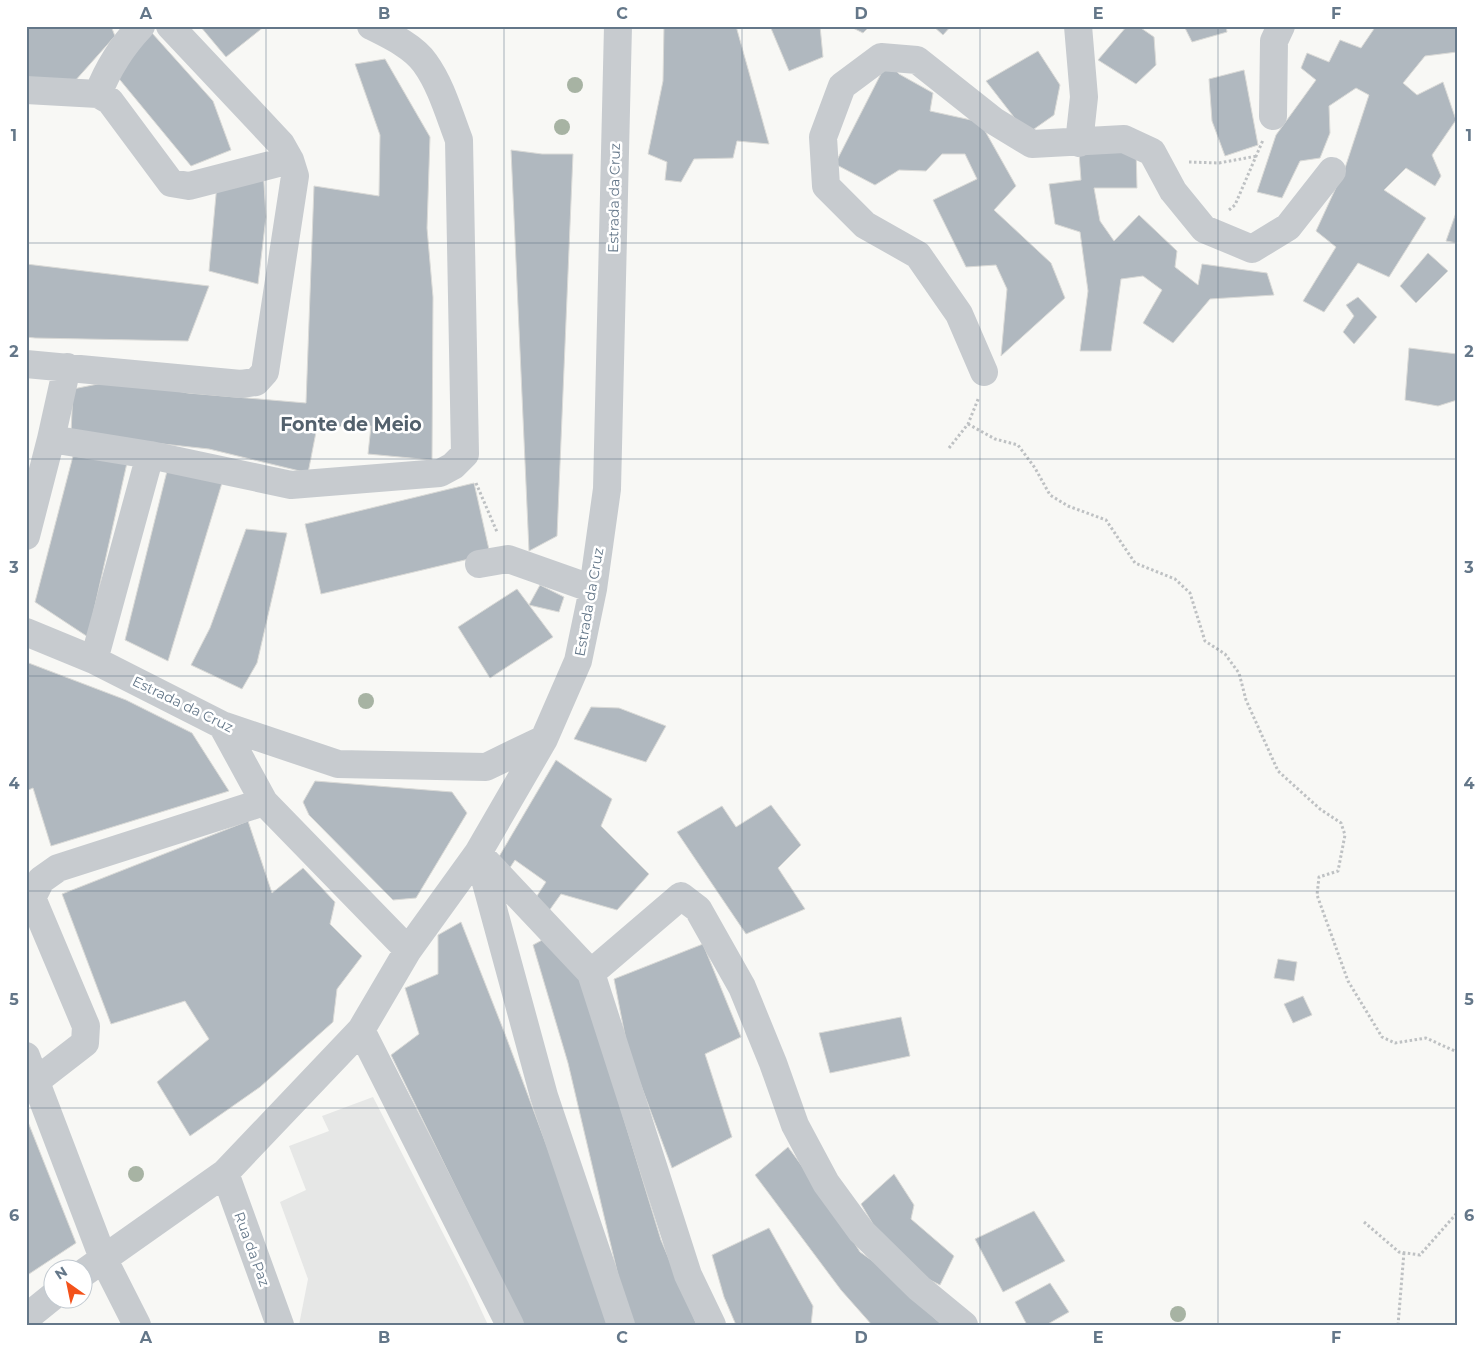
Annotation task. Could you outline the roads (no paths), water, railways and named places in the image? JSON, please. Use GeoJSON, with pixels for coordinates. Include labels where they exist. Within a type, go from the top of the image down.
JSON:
{"type":"FeatureCollection","features":[{"type":"Feature","properties":{"kind":"street"},"geometry":{"type":"LineString","coordinates":[[98,94],[106,73],[129,39],[141,26]]}},
{"type":"Feature","properties":{"kind":"street"},"geometry":{"type":"LineString","coordinates":[[26,364],[241,384],[256,382],[266,372],[295,176],[290,160],[281,144],[170,26]]}},
{"type":"Feature","properties":{"kind":"street"},"geometry":{"type":"LineString","coordinates":[[51,439],[150,455],[291,485],[440,473],[453,466],[465,454],[459,140],[442,93],[424,61],[396,39],[371,26]]}},
{"type":"Feature","properties":{"kind":"street","name":"Estrada da Cruz"},"geometry":{"type":"LineString","coordinates":[[26,632],[94,660],[222,725],[338,764],[486,766],[544,739],[578,661],[592,589],[607,488],[618,26]]}},
{"type":"Feature","properties":{"kind":"street"},"geometry":{"type":"LineString","coordinates":[[1078,26],[1084,97],[1079,143]]}},
{"type":"Feature","properties":{"kind":"street"},"geometry":{"type":"LineString","coordinates":[[1273,116],[1274,42],[1277,29]]}},
{"type":"Feature","properties":{"kind":"street"},"geometry":{"type":"LineString","coordinates":[[984,372],[959,314],[918,255],[865,226],[826,186],[823,136],[842,86],[881,57],[917,60],[994,121],[1032,144],[1079,143],[1124,139],[1152,152],[1173,191],[1204,229],[1252,248],[1288,227],[1332,171]]}},
{"type":"Feature","properties":{"kind":"street"},"geometry":{"type":"LineString","coordinates":[[26,90],[98,94],[110,101],[172,183],[189,186],[290,160]]}},
{"type":"Feature","properties":{"kind":"street"},"geometry":{"type":"LineString","coordinates":[[26,536],[67,367]]}},
{"type":"Feature","properties":{"kind":"street"},"geometry":{"type":"LineString","coordinates":[[94,660],[150,455]]}},
{"type":"Feature","properties":{"kind":"street"},"geometry":{"type":"LineString","coordinates":[[479,564],[508,559],[592,589]]}},
{"type":"Feature","properties":{"kind":"street"},"geometry":{"type":"LineString","coordinates":[[222,725],[264,802],[408,950]]}},
{"type":"Feature","properties":{"kind":"street"},"geometry":{"type":"LineString","coordinates":[[93,1266],[225,1173],[361,1030],[408,950],[478,854],[544,739]]}},
{"type":"Feature","properties":{"kind":"street"},"geometry":{"type":"LineString","coordinates":[[137,1325],[93,1266],[31,1068],[85,1044],[87,1035],[86,1026],[32,898],[41,880],[58,868],[264,802]]}},
{"type":"Feature","properties":{"kind":"street"},"geometry":{"type":"LineString","coordinates":[[478,854],[591,973],[688,1275],[712,1325]]}},
{"type":"Feature","properties":{"kind":"street"},"geometry":{"type":"LineString","coordinates":[[478,854],[544,1096],[621,1325]]}},
{"type":"Feature","properties":{"kind":"street"},"geometry":{"type":"LineString","coordinates":[[591,973],[681,896],[698,909],[742,987],[773,1063],[795,1125],[826,1183],[862,1231],[919,1288],[964,1325]]}},
{"type":"Feature","properties":{"kind":"street"},"geometry":{"type":"LineString","coordinates":[[361,1030],[510,1325]]}},
{"type":"Feature","properties":{"kind":"street","name":"Rua da Paz"},"geometry":{"type":"LineString","coordinates":[[225,1173],[275,1323]]}},
{"type":"Feature","properties":{"kind":"street"},"geometry":{"type":"LineString","coordinates":[[26,1318],[42,1306]]}},
{"type":"Feature","properties":{"kind":"district","name":"Fonte de Meio"},"geometry":{"type":"Point","coordinates":[351,424]}}]}
